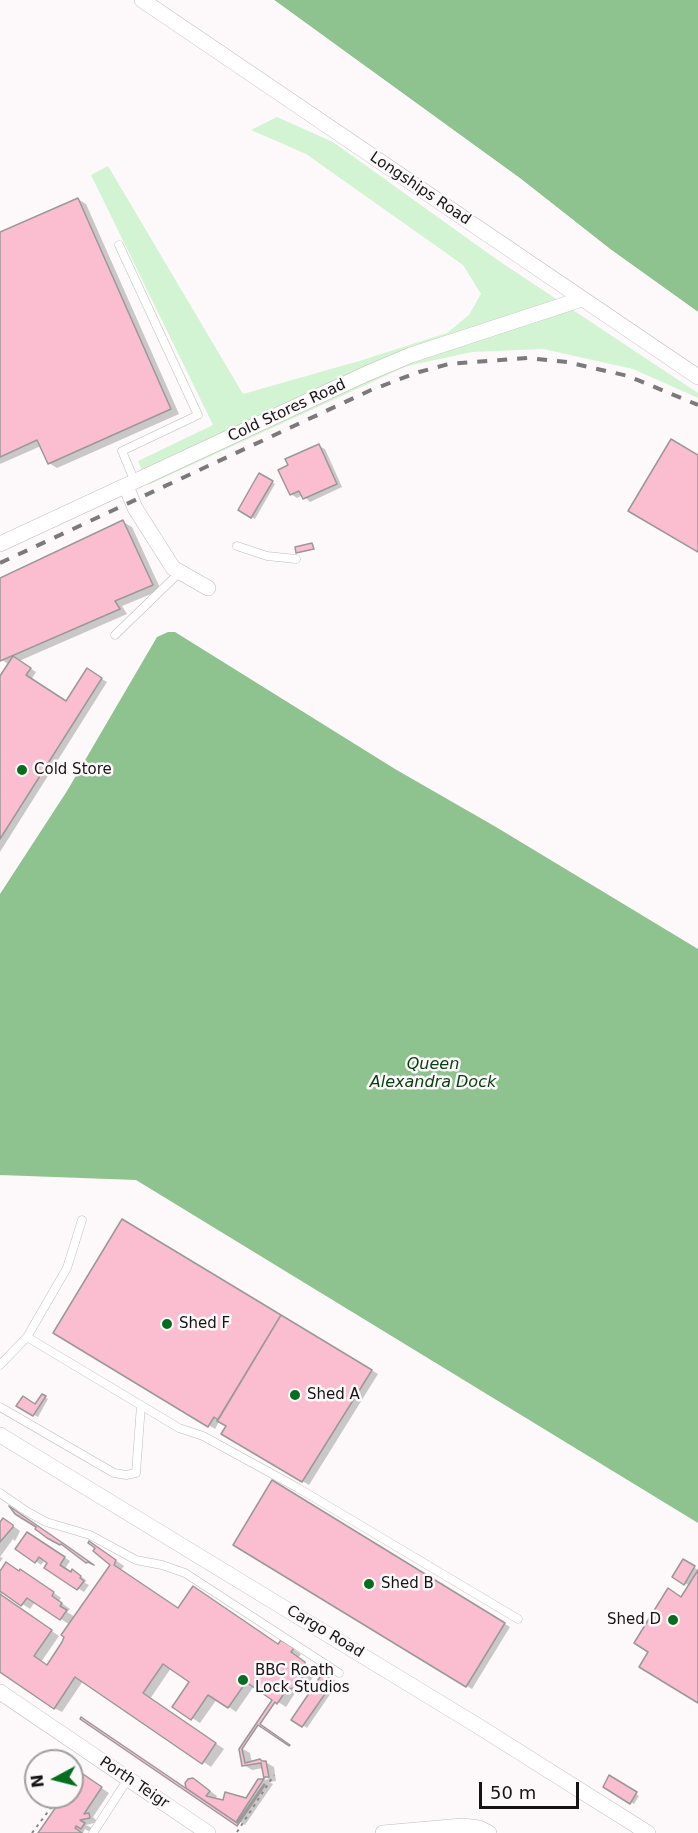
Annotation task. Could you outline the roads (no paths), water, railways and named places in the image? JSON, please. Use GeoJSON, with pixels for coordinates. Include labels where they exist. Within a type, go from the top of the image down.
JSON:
{"type":"FeatureCollection","features":[{"type":"Feature","properties":{"kind":"street","name":"Longships Road"},"geometry":{"type":"LineString","coordinates":[[142,0],[698,377]]}},
{"type":"Feature","properties":{"kind":"street","name":"Cold Stores Road"},"geometry":{"type":"LineString","coordinates":[[0,544],[368,373],[411,356],[582,299]]}},
{"type":"Feature","properties":{"kind":"street"},"geometry":{"type":"LineString","coordinates":[[130,484],[132,502],[155,543],[173,568],[208,588]]}},
{"type":"Feature","properties":{"kind":"street","name":"Cargo Road"},"geometry":{"type":"LineString","coordinates":[[0,1435],[478,1725],[648,1833]]}},
{"type":"Feature","properties":{"kind":"street","name":"Porth Teigr"},"geometry":{"type":"LineString","coordinates":[[0,1692],[208,1833]]}},
{"type":"Feature","properties":{"kind":"street"},"geometry":{"type":"LineString","coordinates":[[383,1833],[462,1826],[479,1828],[489,1833]]}},
{"type":"Feature","properties":{"kind":"lane"},"geometry":{"type":"LineString","coordinates":[[119,245],[198,416],[122,452],[130,484]]}},
{"type":"Feature","properties":{"kind":"lane"},"geometry":{"type":"LineString","coordinates":[[237,546],[267,556],[297,559]]}},
{"type":"Feature","properties":{"kind":"lane"},"geometry":{"type":"LineString","coordinates":[[115,635],[180,572]]}},
{"type":"Feature","properties":{"kind":"lane"},"geometry":{"type":"LineString","coordinates":[[0,1365],[27,1336],[67,1268],[82,1220]]}},
{"type":"Feature","properties":{"kind":"lane"},"geometry":{"type":"LineString","coordinates":[[27,1336],[179,1428],[203,1436],[298,1488],[518,1620]]}},
{"type":"Feature","properties":{"kind":"lane"},"geometry":{"type":"LineString","coordinates":[[0,1407],[114,1473],[136,1473],[141,1405]]}},
{"type":"Feature","properties":{"kind":"lane"},"geometry":{"type":"LineString","coordinates":[[0,1493],[46,1522],[99,1538],[136,1560],[185,1573],[339,1673]]}},
{"type":"Feature","properties":{"kind":"lane"},"geometry":{"type":"LineString","coordinates":[[93,1833],[128,1779]]}},
{"type":"Feature","properties":{"kind":"water"},"geometry":{"type":"Polygon","coordinates":[[[274,0],[698,0],[698,312],[610,249],[521,179],[274,0]]]}},
{"type":"Feature","properties":{"kind":"water","name":"Queen Alexandra Dock"},"geometry":{"type":"Polygon","coordinates":[[[168,632],[175,632],[395,769],[698,949],[698,1523],[136,1180],[0,1175],[0,894],[67,791],[157,637],[168,632]]]}},
{"type":"Feature","properties":{"kind":"railway"},"geometry":{"type":"LineString","coordinates":[[0,563],[371,390],[419,372],[449,364],[528,358],[567,362],[628,376],[698,405]]}},
{"type":"Feature","properties":{"kind":"place","name":"Cold Store"},"geometry":{"type":"Point","coordinates":[22,770]}},
{"type":"Feature","properties":{"kind":"place","name":"Shed F"},"geometry":{"type":"Point","coordinates":[167,1324]}},
{"type":"Feature","properties":{"kind":"place","name":"Shed A"},"geometry":{"type":"Point","coordinates":[295,1395]}},
{"type":"Feature","properties":{"kind":"place","name":"Shed B"},"geometry":{"type":"Point","coordinates":[369,1584]}},
{"type":"Feature","properties":{"kind":"place","name":"Shed D"},"geometry":{"type":"Point","coordinates":[673,1620]}},
{"type":"Feature","properties":{"kind":"place","name":"BBC Roath Lock Studios"},"geometry":{"type":"Point","coordinates":[243,1680]}}]}
